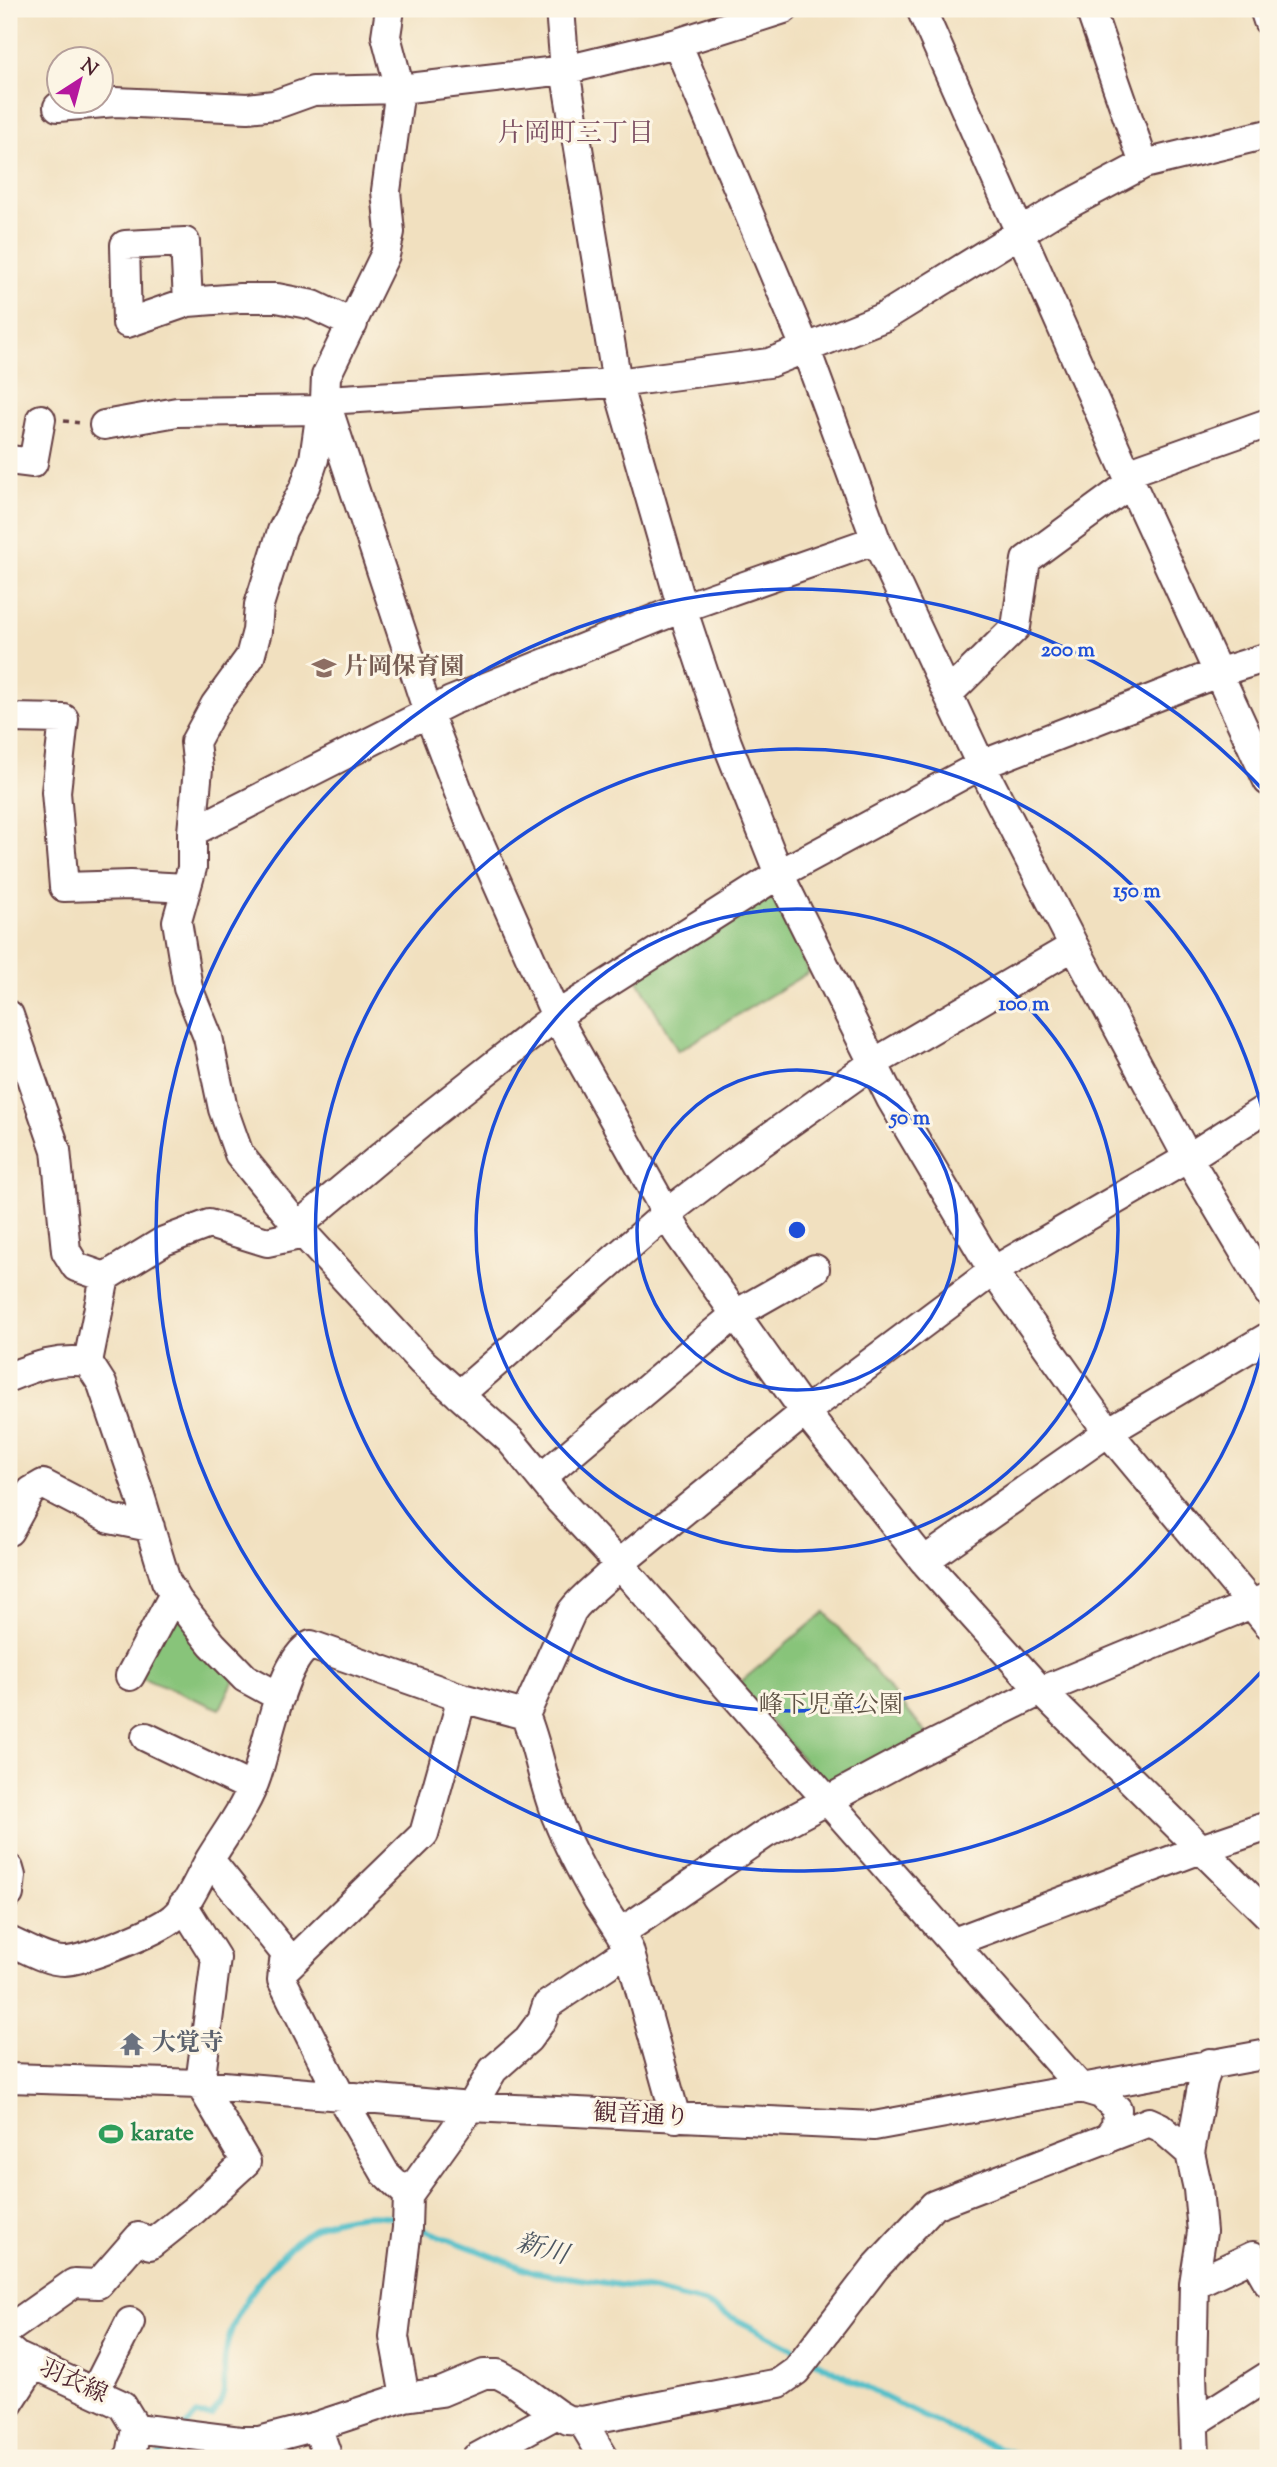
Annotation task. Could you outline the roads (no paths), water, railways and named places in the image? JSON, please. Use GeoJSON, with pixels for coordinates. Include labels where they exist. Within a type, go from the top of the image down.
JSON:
{"type":"FeatureCollection","features":[{"type":"Feature","properties":{"kind":"street"},"geometry":{"type":"LineString","coordinates":[[390,9],[386,36],[400,89],[386,191],[390,232],[386,256],[326,376],[314,459],[305,486],[282,531],[259,605],[257,631],[250,657],[215,705],[195,742],[198,769],[192,832],[192,868],[177,921],[188,988],[208,1037],[223,1109],[239,1154],[301,1230],[421,1361],[510,1440],[1081,2088],[1101,2094],[1117,2109],[1116,2126],[1105,2140]]}},
{"type":"Feature","properties":{"kind":"street"},"geometry":{"type":"LineString","coordinates":[[405,2397],[394,2337],[408,2197],[471,2107],[493,2070],[528,2039],[542,2020],[547,2005],[624,1940],[635,1923],[765,1834],[1041,1691],[1262,1609],[1108,1432],[993,1271],[872,1064],[779,874],[727,743],[682,608],[617,383],[565,70],[560,9]]}},
{"type":"Feature","properties":{"kind":"street"},"geometry":{"type":"LineString","coordinates":[[116,102],[248,108],[274,105],[313,91],[400,89],[565,70],[677,43],[784,9]]}},
{"type":"Feature","properties":{"kind":"street"},"geometry":{"type":"LineString","coordinates":[[921,9],[1129,478],[1268,781]]}},
{"type":"Feature","properties":{"kind":"street"},"geometry":{"type":"LineString","coordinates":[[1090,9],[1144,164]]}},
{"type":"Feature","properties":{"kind":"street"},"geometry":{"type":"LineString","coordinates":[[1264,9],[1268,21]]}},
{"type":"Feature","properties":{"kind":"street"},"geometry":{"type":"LineString","coordinates":[[677,43],[804,347],[876,540],[981,765],[1188,1158],[1268,1292]]}},
{"type":"Feature","properties":{"kind":"street"},"geometry":{"type":"LineString","coordinates":[[104,425],[177,412],[323,405],[617,383],[769,363],[884,317],[1020,232],[1083,195],[1144,164],[1268,134]]}},
{"type":"Feature","properties":{"kind":"street"},"geometry":{"type":"LineString","coordinates":[[188,302],[276,298],[313,305],[353,324]]}},
{"type":"Feature","properties":{"kind":"street"},"geometry":{"type":"LineString","coordinates":[[323,405],[428,712],[469,819],[556,1016],[667,1213],[805,1412],[924,1561],[1041,1691],[1268,1915]]}},
{"type":"Feature","properties":{"kind":"street"},"geometry":{"type":"LineString","coordinates":[[9,460],[33,463],[41,419]]}},
{"type":"Feature","properties":{"kind":"street"},"geometry":{"type":"LineString","coordinates":[[948,694],[1016,627],[1026,560],[1129,478],[1268,423]]}},
{"type":"Feature","properties":{"kind":"street"},"geometry":{"type":"LineString","coordinates":[[192,832],[428,712],[682,608],[876,540]]}},
{"type":"Feature","properties":{"kind":"street"},"geometry":{"type":"LineString","coordinates":[[280,1697],[245,1678],[212,1644],[166,1581],[102,1384],[88,1362],[104,1277],[164,1241],[209,1224],[267,1242],[301,1230],[432,1114],[556,1016],[779,874],[981,765],[1220,672],[1268,657]]}},
{"type":"Feature","properties":{"kind":"street"},"geometry":{"type":"LineString","coordinates":[[9,718],[64,719],[56,792],[64,887],[130,885],[186,888]]}},
{"type":"Feature","properties":{"kind":"street"},"geometry":{"type":"LineString","coordinates":[[458,1395],[667,1213],[872,1064],[1074,946]]}},
{"type":"Feature","properties":{"kind":"street"},"geometry":{"type":"LineString","coordinates":[[9,1015],[56,1150],[66,1251],[76,1267],[104,1277]]}},
{"type":"Feature","properties":{"kind":"street"},"geometry":{"type":"LineString","coordinates":[[676,2118],[624,1940],[583,1874],[557,1818],[547,1792],[533,1733],[525,1715],[572,1611],[610,1576],[619,1564],[805,1412],[993,1271],[1188,1158],[1268,1107]]}},
{"type":"Feature","properties":{"kind":"street"},"geometry":{"type":"LineString","coordinates":[[541,1478],[736,1314],[815,1269]]}},
{"type":"Feature","properties":{"kind":"street"},"geometry":{"type":"LineString","coordinates":[[924,1561],[1108,1432],[1268,1337]]}},
{"type":"Feature","properties":{"kind":"street"},"geometry":{"type":"LineString","coordinates":[[9,1377],[42,1364],[70,1359],[88,1362]]}},
{"type":"Feature","properties":{"kind":"street"},"geometry":{"type":"LineString","coordinates":[[9,1531],[31,1490],[43,1484],[110,1518],[150,1527]]}},
{"type":"Feature","properties":{"kind":"street"},"geometry":{"type":"LineString","coordinates":[[130,1676],[174,1594]]}},
{"type":"Feature","properties":{"kind":"street"},"geometry":{"type":"LineString","coordinates":[[9,1941],[64,1961],[153,1929],[173,1917],[248,1799],[294,1661],[299,1653],[311,1645],[462,1698],[525,1715]]}},
{"type":"Feature","properties":{"kind":"street"},"geometry":{"type":"LineString","coordinates":[[283,1971],[424,1834],[462,1698]]}},
{"type":"Feature","properties":{"kind":"street"},"geometry":{"type":"LineString","coordinates":[[146,1737],[252,1788]]}},
{"type":"Feature","properties":{"kind":"street"},"geometry":{"type":"LineString","coordinates":[[954,1942],[1268,1826]]}},
{"type":"Feature","properties":{"kind":"street"},"geometry":{"type":"LineString","coordinates":[[209,1860],[285,1953],[282,1980],[341,2097],[385,2174],[408,2197]]}},
{"type":"Feature","properties":{"kind":"street"},"geometry":{"type":"LineString","coordinates":[[9,1869],[9,1894]]}},
{"type":"Feature","properties":{"kind":"street"},"geometry":{"type":"LineString","coordinates":[[9,2329],[74,2283],[98,2284],[139,2237],[150,2245],[194,2210],[246,2162],[200,2084],[216,1958],[183,1905]]}},
{"type":"Feature","properties":{"kind":"street","name":"観音通り"},"geometry":{"type":"LineString","coordinates":[[9,2078],[200,2084],[471,2107],[874,2126],[1268,2054]]}},
{"type":"Feature","properties":{"kind":"street"},"geometry":{"type":"LineString","coordinates":[[1195,2458],[1192,2375],[1194,2284],[1202,2232],[1198,2189],[1190,2153],[1203,2081],[1210,2063]]}},
{"type":"Feature","properties":{"kind":"street"},"geometry":{"type":"LineString","coordinates":[[476,2458],[569,2418],[779,2383],[796,2371],[875,2268],[934,2205],[1149,2122],[1190,2153]]}},
{"type":"Feature","properties":{"kind":"street"},"geometry":{"type":"LineString","coordinates":[[1194,2284],[1253,2256],[1268,2282]]}},
{"type":"Feature","properties":{"kind":"street"},"geometry":{"type":"LineString","coordinates":[[95,2391],[130,2322]]}},
{"type":"Feature","properties":{"kind":"street","name":"羽衣線"},"geometry":{"type":"LineString","coordinates":[[9,2350],[122,2405],[136,2428]]}},
{"type":"Feature","properties":{"kind":"street"},"geometry":{"type":"LineString","coordinates":[[9,2403],[34,2364]]}},
{"type":"Feature","properties":{"kind":"street"},"geometry":{"type":"LineString","coordinates":[[128,2458],[131,2455],[136,2428],[259,2441],[317,2426],[405,2397],[441,2392],[484,2374],[498,2374],[569,2418],[604,2458]]}},
{"type":"Feature","properties":{"kind":"street"},"geometry":{"type":"LineString","coordinates":[[1194,2423],[1266,2382]]}},
{"type":"Feature","properties":{"kind":"street"},"geometry":{"type":"LineString","coordinates":[[317,2426],[328,2458]]}},
{"type":"Feature","properties":{"kind":"waterway","name":"新川"},"geometry":{"type":"LineString","coordinates":[[186,2426],[197,2415],[212,2416],[218,2406],[224,2390],[226,2350],[236,2318],[266,2272],[291,2246],[313,2229],[337,2220],[364,2216],[400,2220]]}},
{"type":"Feature","properties":{"kind":"waterway","name":"新川"},"geometry":{"type":"LineString","coordinates":[[414,2226],[534,2272],[652,2290],[704,2303],[800,2352]]}},
{"type":"Feature","properties":{"kind":"waterway","name":"新川"},"geometry":{"type":"LineString","coordinates":[[815,2361],[946,2426],[1028,2458]]}},
{"type":"Feature","properties":{"kind":"waterway","name":"新川"},"geometry":{"type":"LineString","coordinates":[[157,2458],[175,2440]]}},
{"type":"Feature","properties":{"kind":"place","name":"片岡保育園"},"geometry":{"type":"Point","coordinates":[324,668]}},
{"type":"Feature","properties":{"kind":"place","name":"大覚寺"},"geometry":{"type":"Point","coordinates":[132,2044]}},
{"type":"Feature","properties":{"kind":"place","name":"karate"},"geometry":{"type":"Point","coordinates":[111,2134]}},
{"type":"Feature","properties":{"kind":"district","name":"片岡町三丁目"},"geometry":{"type":"Point","coordinates":[576,134]}},
{"type":"Feature","properties":{"kind":"park label","name":"峰下児童公園"},"geometry":{"type":"Point","coordinates":[831,1706]}}]}
